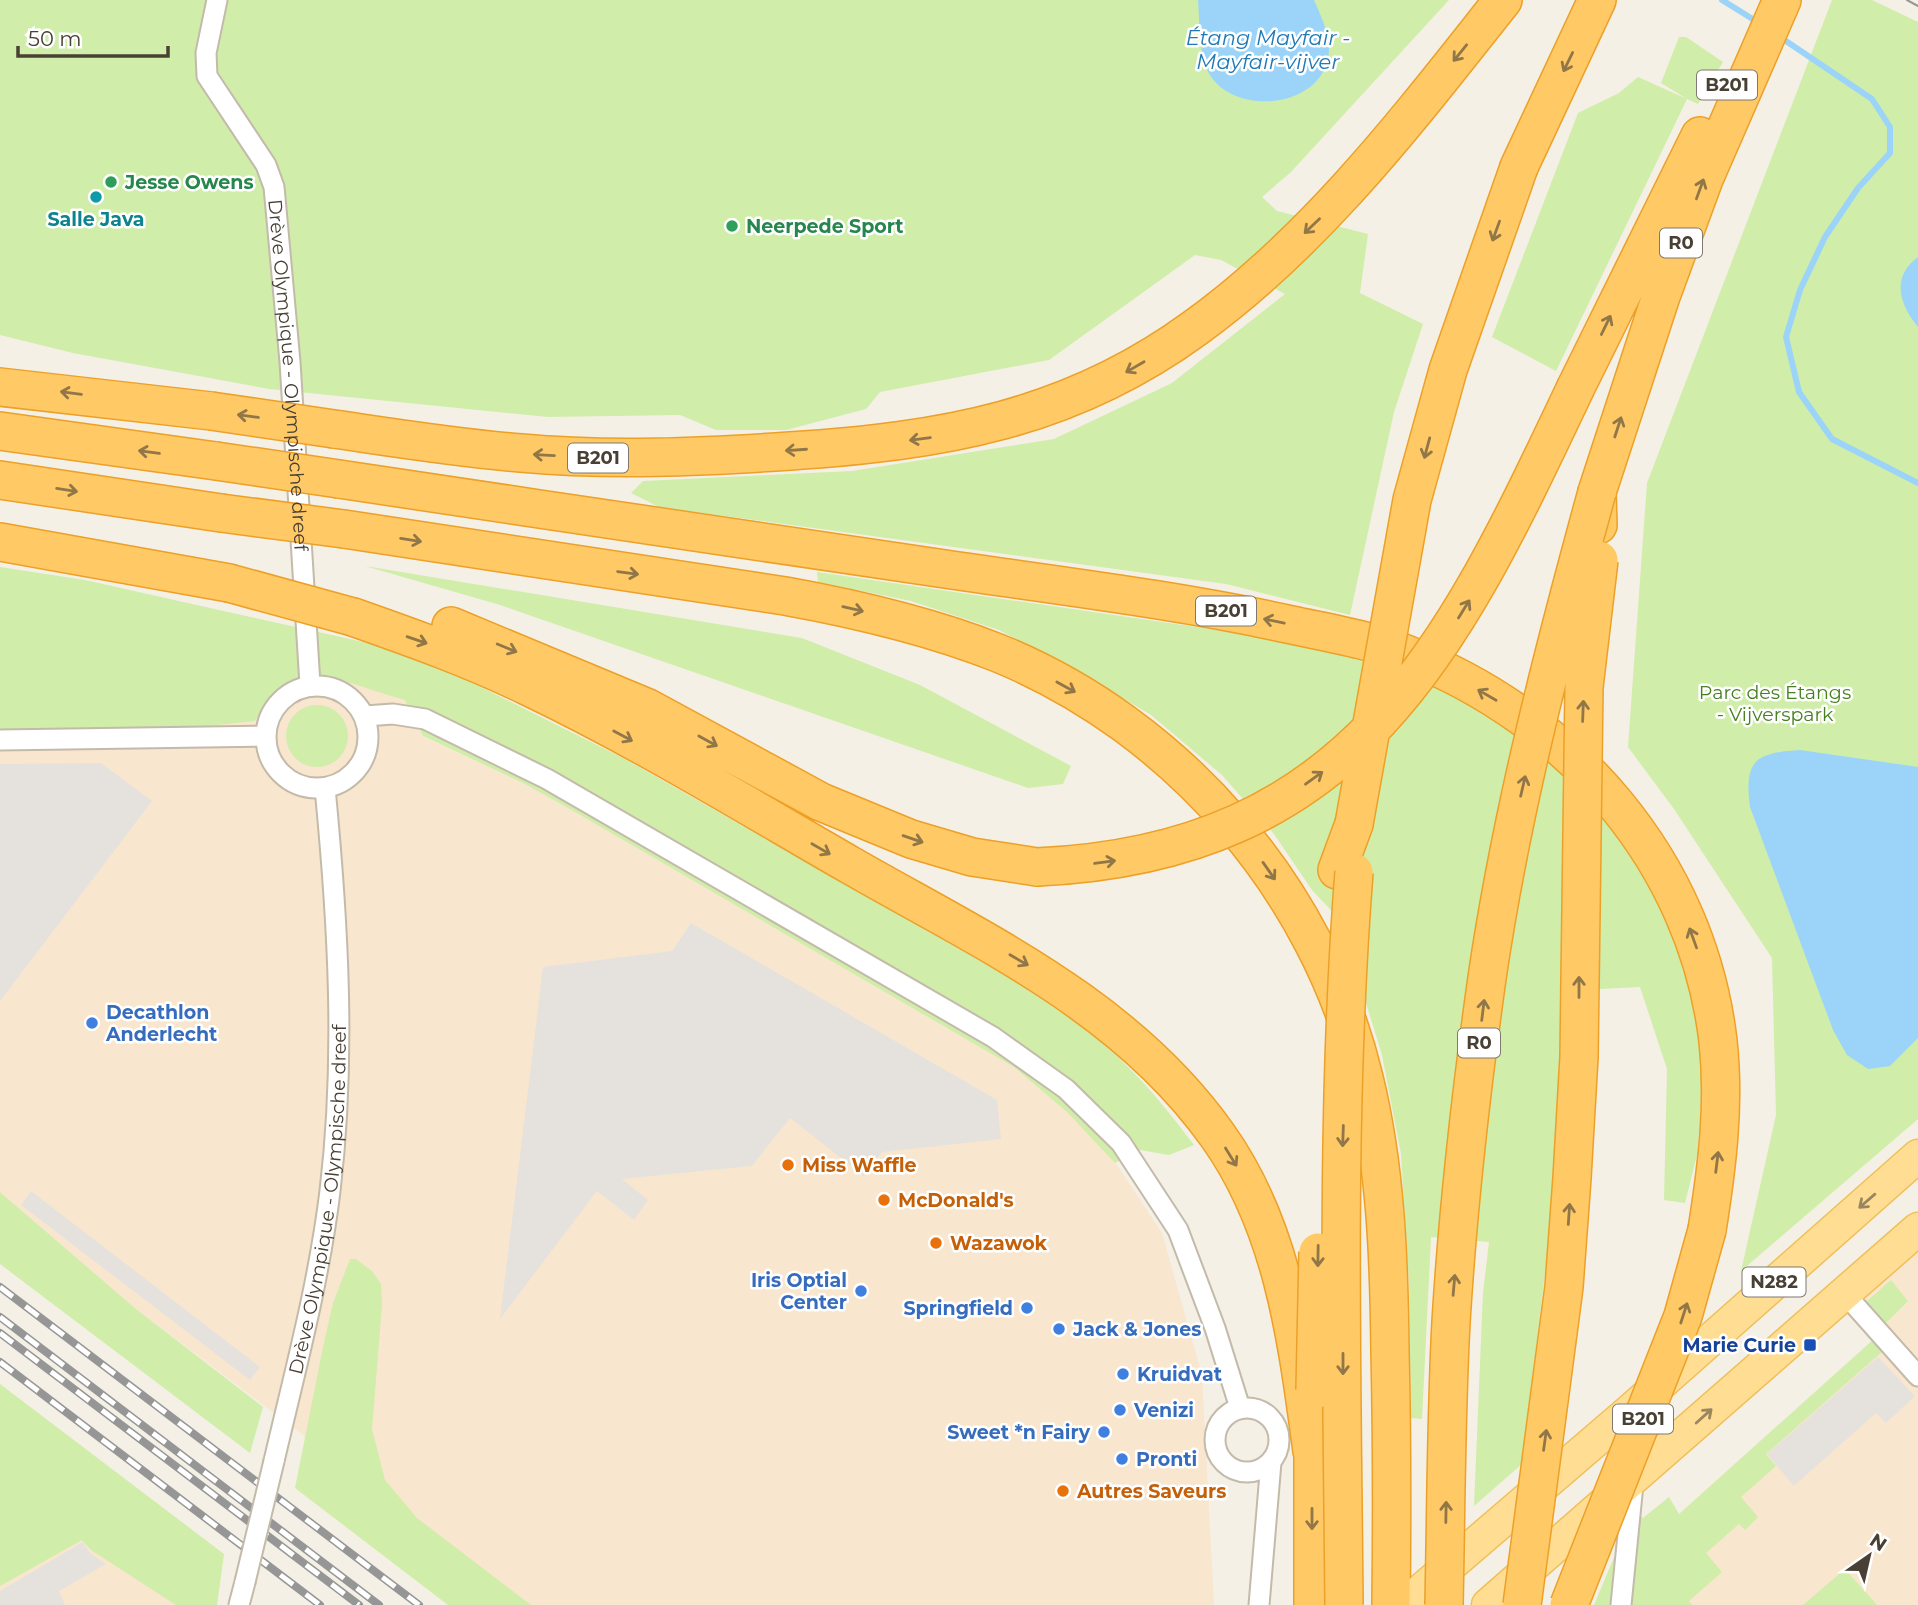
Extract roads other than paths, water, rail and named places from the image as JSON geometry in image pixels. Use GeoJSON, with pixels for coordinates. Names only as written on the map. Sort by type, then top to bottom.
{"type":"FeatureCollection","features":[{"type":"Feature","properties":{"kind":"highway","name":"B201"},"geometry":{"type":"LineString","coordinates":[[0,387],[211,411],[472,448],[598,457],[727,455],[864,446],[965,431],[1041,409],[1124,373],[1196,327],[1270,266],[1322,216],[1393,137],[1503,0]]}},
{"type":"Feature","properties":{"kind":"highway"},"geometry":{"type":"LineString","coordinates":[[1343,1605],[1342,1179],[1354,824],[1380,666],[1412,500],[1448,370],[1519,167],[1597,0]]}},
{"type":"Feature","properties":{"kind":"highway","name":"B201"},"geometry":{"type":"LineString","coordinates":[[0,522],[228,571],[352,604],[415,612],[597,684],[648,708],[821,803],[911,839],[972,857],[1037,867],[1105,862],[1174,848],[1241,821],[1283,799],[1333,764],[1394,706],[1416,680],[1468,603],[1506,533],[1682,169],[1773,0]]}},
{"type":"Feature","properties":{"kind":"highway","name":"R0"},"geometry":{"type":"LineString","coordinates":[[1444,1605],[1451,1323],[1464,1163],[1488,976],[1520,798],[1544,693],[1597,492],[1661,296],[1704,179],[1782,0]]}},
{"type":"Feature","properties":{"kind":"highway","name":"B201"},"geometry":{"type":"LineString","coordinates":[[0,431],[1235,612],[1404,653],[1459,679],[1512,709],[1566,748],[1639,833],[1669,885],[1692,933],[1709,989],[1718,1043],[1721,1101],[1718,1159],[1707,1230],[1684,1316],[1569,1605]]}},
{"type":"Feature","properties":{"kind":"highway"},"geometry":{"type":"LineString","coordinates":[[0,480],[344,529],[853,608],[998,653],[1064,685],[1120,719],[1174,763],[1217,804],[1287,897],[1311,938],[1338,1001],[1364,1076],[1377,1144],[1388,1236],[1391,1605]]}},
{"type":"Feature","properties":{"kind":"highway"},"geometry":{"type":"LineString","coordinates":[[1522,1605],[1564,1287],[1572,1178],[1579,1057],[1579,818],[1584,687],[1600,558],[1597,492]]}},
{"type":"Feature","properties":{"kind":"highway","name":"B201"},"geometry":{"type":"LineString","coordinates":[[0,542],[228,571]]}},
{"type":"Feature","properties":{"kind":"highway","name":"B201"},"geometry":{"type":"LineString","coordinates":[[352,604],[530,687],[632,740],[1000,949],[1090,1006],[1150,1057],[1191,1101],[1238,1168],[1273,1246],[1298,1343],[1312,1451]]}},
{"type":"Feature","properties":{"kind":"highway"},"geometry":{"type":"LineString","coordinates":[[1313,1605],[1312,1451],[1320,1129],[1337,870],[1354,824]]}},
{"type":"Feature","properties":{"kind":"main road","name":"N282"},"geometry":{"type":"LineString","coordinates":[[1404,1605],[1631,1410],[1918,1156]]}},
{"type":"Feature","properties":{"kind":"main road","name":"N282"},"geometry":{"type":"LineString","coordinates":[[1488,1605],[1918,1229]]}},
{"type":"Feature","properties":{"kind":"street","name":"Drève Olympique - Olympische dreef"},"geometry":{"type":"LineString","coordinates":[[217,0],[206,53],[207,76],[266,165],[274,187],[290,362],[310,685]]}},
{"type":"Feature","properties":{"kind":"street"},"geometry":{"type":"LineString","coordinates":[[310,685],[328,687],[345,694],[365,716],[369,739],[363,761],[347,779],[325,788],[307,788],[290,782],[277,770],[268,754],[265,736],[269,718],[279,703],[293,691],[310,685]]}},
{"type":"Feature","properties":{"kind":"street"},"geometry":{"type":"LineString","coordinates":[[365,716],[393,714],[425,719],[547,779],[993,1037],[1066,1089],[1121,1143],[1178,1230],[1215,1328],[1240,1408]]}},
{"type":"Feature","properties":{"kind":"street"},"geometry":{"type":"LineString","coordinates":[[0,740],[265,736]]}},
{"type":"Feature","properties":{"kind":"street","name":"Drève Olympique - Olympische dreef"},"geometry":{"type":"LineString","coordinates":[[239,1605],[316,1279],[330,1187],[340,1016],[334,881],[325,788]]}},
{"type":"Feature","properties":{"kind":"street"},"geometry":{"type":"LineString","coordinates":[[1845,1294],[1918,1376]]}},
{"type":"Feature","properties":{"kind":"street"},"geometry":{"type":"LineString","coordinates":[[1259,1605],[1271,1462],[1279,1448],[1278,1430],[1272,1418],[1257,1408],[1240,1408],[1229,1413],[1217,1427],[1215,1443],[1220,1457],[1232,1468],[1245,1472],[1259,1470],[1271,1462]]}},
{"type":"Feature","properties":{"kind":"street"},"geometry":{"type":"LineString","coordinates":[[1621,1605],[1634,1478],[1631,1410]]}},
{"type":"Feature","properties":{"kind":"water","name":"Étang Mayfair - Mayfair-vijver"},"geometry":{"type":"Polygon","coordinates":[[[1198,0],[1314,0],[1328,40],[1326,66],[1316,82],[1301,93],[1282,100],[1243,98],[1225,91],[1212,78],[1204,61],[1198,0]]]}},
{"type":"Feature","properties":{"kind":"water"},"geometry":{"type":"Polygon","coordinates":[[[1918,257],[1918,327],[1906,309],[1901,282],[1909,265],[1918,257]]]}},
{"type":"Feature","properties":{"kind":"water"},"geometry":{"type":"Polygon","coordinates":[[[1800,750],[1918,767],[1918,1038],[1890,1066],[1868,1069],[1847,1055],[1833,1030],[1750,807],[1749,779],[1756,762],[1772,754],[1800,750]]]}},
{"type":"Feature","properties":{"kind":"waterway"},"geometry":{"type":"LineString","coordinates":[[1722,0],[1759,23]]}},
{"type":"Feature","properties":{"kind":"waterway"},"geometry":{"type":"LineString","coordinates":[[1780,37],[1872,99],[1890,127],[1890,153],[1858,188],[1825,237],[1800,290],[1786,337],[1799,392],[1832,439],[1918,483]]}},
{"type":"Feature","properties":{"kind":"tram line"},"geometry":{"type":"LineString","coordinates":[[1907,0],[1918,6]]}},
{"type":"Feature","properties":{"kind":"railway"},"geometry":{"type":"LineString","coordinates":[[0,1287],[419,1605]]}},
{"type":"Feature","properties":{"kind":"railway"},"geometry":{"type":"LineString","coordinates":[[0,1317],[379,1605]]}},
{"type":"Feature","properties":{"kind":"railway"},"geometry":{"type":"LineString","coordinates":[[0,1333],[359,1605]]}},
{"type":"Feature","properties":{"kind":"railway"},"geometry":{"type":"LineString","coordinates":[[0,1362],[320,1605]]}},
{"type":"Feature","properties":{"kind":"place","name":"Jesse Owens"},"geometry":{"type":"Point","coordinates":[111,182]}},
{"type":"Feature","properties":{"kind":"place","name":"Salle Java"},"geometry":{"type":"Point","coordinates":[96,197]}},
{"type":"Feature","properties":{"kind":"place","name":"Neerpede Sport"},"geometry":{"type":"Point","coordinates":[732,226]}},
{"type":"Feature","properties":{"kind":"place","name":"Decathlon Anderlecht"},"geometry":{"type":"Point","coordinates":[92,1023]}},
{"type":"Feature","properties":{"kind":"place","name":"Miss Waffle"},"geometry":{"type":"Point","coordinates":[788,1165]}},
{"type":"Feature","properties":{"kind":"place","name":"McDonald's"},"geometry":{"type":"Point","coordinates":[884,1200]}},
{"type":"Feature","properties":{"kind":"place","name":"Wazawok"},"geometry":{"type":"Point","coordinates":[936,1243]}},
{"type":"Feature","properties":{"kind":"place","name":"Iris Optial Center"},"geometry":{"type":"Point","coordinates":[861,1291]}},
{"type":"Feature","properties":{"kind":"place","name":"Springfield"},"geometry":{"type":"Point","coordinates":[1027,1308]}},
{"type":"Feature","properties":{"kind":"place","name":"Jack & Jones"},"geometry":{"type":"Point","coordinates":[1059,1329]}},
{"type":"Feature","properties":{"kind":"place","name":"Marie Curie"},"geometry":{"type":"Point","coordinates":[1810,1345]}},
{"type":"Feature","properties":{"kind":"place","name":"Kruidvat"},"geometry":{"type":"Point","coordinates":[1123,1374]}},
{"type":"Feature","properties":{"kind":"place","name":"Venizi"},"geometry":{"type":"Point","coordinates":[1120,1410]}},
{"type":"Feature","properties":{"kind":"place","name":"Sweet *n Fairy"},"geometry":{"type":"Point","coordinates":[1104,1432]}},
{"type":"Feature","properties":{"kind":"place","name":"Pronti"},"geometry":{"type":"Point","coordinates":[1122,1459]}},
{"type":"Feature","properties":{"kind":"place","name":"Autres Saveurs"},"geometry":{"type":"Point","coordinates":[1063,1491]}},
{"type":"Feature","properties":{"kind":"park label","name":"Parc des Étangs - Vijverspark"},"geometry":{"type":"Point","coordinates":[1775,703]}}]}
